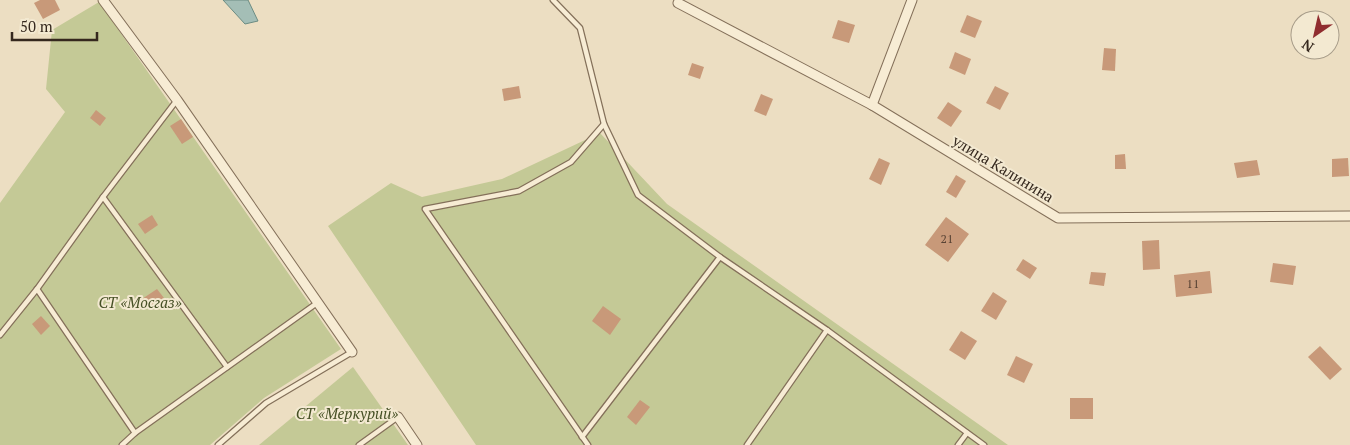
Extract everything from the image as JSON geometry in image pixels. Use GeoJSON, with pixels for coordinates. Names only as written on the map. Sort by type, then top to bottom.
{"type":"FeatureCollection","features":[{"type":"Feature","properties":{"kind":"street"},"geometry":{"type":"LineString","coordinates":[[103,0],[177,100],[352,352]]}},
{"type":"Feature","properties":{"kind":"street"},"geometry":{"type":"LineString","coordinates":[[872,105],[912,0]]}},
{"type":"Feature","properties":{"kind":"street","name":"улица Калинина"},"geometry":{"type":"LineString","coordinates":[[678,3],[872,105],[1058,218],[1350,216]]}},
{"type":"Feature","properties":{"kind":"street"},"geometry":{"type":"LineString","coordinates":[[398,417],[417,445]]}},
{"type":"Feature","properties":{"kind":"lane"},"geometry":{"type":"LineString","coordinates":[[553,0],[580,28],[604,124],[638,195],[720,257],[827,330],[984,445]]}},
{"type":"Feature","properties":{"kind":"lane"},"geometry":{"type":"LineString","coordinates":[[0,335],[37,289],[103,197],[177,100]]}},
{"type":"Feature","properties":{"kind":"lane"},"geometry":{"type":"LineString","coordinates":[[588,445],[424,209],[520,191],[570,162],[604,124]]}},
{"type":"Feature","properties":{"kind":"lane"},"geometry":{"type":"LineString","coordinates":[[103,197],[227,367]]}},
{"type":"Feature","properties":{"kind":"lane"},"geometry":{"type":"LineString","coordinates":[[582,437],[720,257]]}},
{"type":"Feature","properties":{"kind":"lane"},"geometry":{"type":"LineString","coordinates":[[37,289],[135,433]]}},
{"type":"Feature","properties":{"kind":"lane"},"geometry":{"type":"LineString","coordinates":[[122,445],[135,433],[317,303]]}},
{"type":"Feature","properties":{"kind":"lane"},"geometry":{"type":"LineString","coordinates":[[747,445],[827,330]]}},
{"type":"Feature","properties":{"kind":"lane"},"geometry":{"type":"LineString","coordinates":[[218,445],[266,404],[352,352]]}},
{"type":"Feature","properties":{"kind":"lane"},"geometry":{"type":"LineString","coordinates":[[359,445],[398,417]]}},
{"type":"Feature","properties":{"kind":"lane"},"geometry":{"type":"LineString","coordinates":[[958,445],[967,433]]}},
{"type":"Feature","properties":{"kind":"green space","name":"СТ «Мосгаз»"},"geometry":{"type":"Polygon","coordinates":[[[99,2],[341,349],[264,398],[210,445],[0,445],[0,203],[65,112],[46,89],[52,30],[99,2]]]}},
{"type":"Feature","properties":{"kind":"green space"},"geometry":{"type":"Polygon","coordinates":[[[600,133],[667,204],[1008,445],[476,445],[328,226],[391,183],[422,197],[502,179],[600,133]]]}},
{"type":"Feature","properties":{"kind":"green space","name":"СТ «Меркурий»"},"geometry":{"type":"Polygon","coordinates":[[[353,367],[408,445],[259,445],[353,367]]]}},
{"type":"Feature","properties":{"kind":"water"},"geometry":{"type":"Polygon","coordinates":[[[223,0],[248,0],[258,21],[245,24],[223,0]]]}},
{"type":"Feature","properties":{"kind":"building"},"geometry":{"type":"Polygon","coordinates":[[[40,0],[55,0],[60,10],[43,19],[34,3],[40,0]]]}},
{"type":"Feature","properties":{"kind":"building"},"geometry":{"type":"Polygon","coordinates":[[[967,15],[982,21],[975,38],[960,32],[967,15]]]}},
{"type":"Feature","properties":{"kind":"building"},"geometry":{"type":"Polygon","coordinates":[[[838,20],[855,25],[849,43],[832,38],[838,20]]]}},
{"type":"Feature","properties":{"kind":"building"},"geometry":{"type":"Polygon","coordinates":[[[1104,48],[1116,49],[1115,71],[1102,70],[1104,48]]]}},
{"type":"Feature","properties":{"kind":"building"},"geometry":{"type":"Polygon","coordinates":[[[955,52],[971,59],[965,75],[949,68],[955,52]]]}},
{"type":"Feature","properties":{"kind":"building"},"geometry":{"type":"Polygon","coordinates":[[[692,63],[704,67],[700,79],[688,75],[692,63]]]}},
{"type":"Feature","properties":{"kind":"building"},"geometry":{"type":"Polygon","coordinates":[[[519,86],[521,98],[504,101],[502,89],[519,86]]]}},
{"type":"Feature","properties":{"kind":"building"},"geometry":{"type":"Polygon","coordinates":[[[995,86],[1009,93],[1000,110],[986,103],[995,86]]]}},
{"type":"Feature","properties":{"kind":"building"},"geometry":{"type":"Polygon","coordinates":[[[761,94],[773,99],[766,116],[754,111],[761,94]]]}},
{"type":"Feature","properties":{"kind":"building"},"geometry":{"type":"Polygon","coordinates":[[[948,102],[962,111],[951,127],[937,118],[948,102]]]}},
{"type":"Feature","properties":{"kind":"building"},"geometry":{"type":"Polygon","coordinates":[[[96,110],[106,118],[100,126],[90,118],[96,110]]]}},
{"type":"Feature","properties":{"kind":"building"},"geometry":{"type":"Polygon","coordinates":[[[181,119],[193,137],[182,144],[170,126],[181,119]]]}},
{"type":"Feature","properties":{"kind":"building"},"geometry":{"type":"Polygon","coordinates":[[[1125,154],[1126,169],[1115,169],[1115,155],[1125,154]]]}},
{"type":"Feature","properties":{"kind":"building"},"geometry":{"type":"Polygon","coordinates":[[[879,158],[890,163],[881,185],[869,179],[879,158]]]}},
{"type":"Feature","properties":{"kind":"building"},"geometry":{"type":"Polygon","coordinates":[[[1348,158],[1349,176],[1332,177],[1332,159],[1348,158]]]}},
{"type":"Feature","properties":{"kind":"building"},"geometry":{"type":"Polygon","coordinates":[[[1257,160],[1260,175],[1237,178],[1234,163],[1257,160]]]}},
{"type":"Feature","properties":{"kind":"building"},"geometry":{"type":"Polygon","coordinates":[[[956,175],[966,181],[956,198],[946,192],[956,175]]]}},
{"type":"Feature","properties":{"kind":"building"},"geometry":{"type":"Polygon","coordinates":[[[152,215],[158,225],[145,234],[138,224],[152,215]]]}},
{"type":"Feature","properties":{"kind":"building"},"geometry":{"type":"Polygon","coordinates":[[[946,217],[969,234],[948,262],[925,245],[946,217]]]}},
{"type":"Feature","properties":{"kind":"building"},"geometry":{"type":"Polygon","coordinates":[[[1159,240],[1160,269],[1143,270],[1142,241],[1159,240]]]}},
{"type":"Feature","properties":{"kind":"building"},"geometry":{"type":"Polygon","coordinates":[[[1023,259],[1037,268],[1030,279],[1016,270],[1023,259]]]}},
{"type":"Feature","properties":{"kind":"building"},"geometry":{"type":"Polygon","coordinates":[[[1273,263],[1296,266],[1293,285],[1270,282],[1273,263]]]}},
{"type":"Feature","properties":{"kind":"building"},"geometry":{"type":"Polygon","coordinates":[[[1210,271],[1212,293],[1176,297],[1174,275],[1210,271]]]}},
{"type":"Feature","properties":{"kind":"building"},"geometry":{"type":"Polygon","coordinates":[[[1091,272],[1106,273],[1104,286],[1089,284],[1091,272]]]}},
{"type":"Feature","properties":{"kind":"building"},"geometry":{"type":"Polygon","coordinates":[[[157,289],[164,298],[148,308],[142,299],[157,289]]]}},
{"type":"Feature","properties":{"kind":"building"},"geometry":{"type":"Polygon","coordinates":[[[993,292],[1007,301],[996,320],[981,311],[993,292]]]}},
{"type":"Feature","properties":{"kind":"building"},"geometry":{"type":"Polygon","coordinates":[[[603,306],[621,319],[610,335],[592,321],[603,306]]]}},
{"type":"Feature","properties":{"kind":"building"},"geometry":{"type":"Polygon","coordinates":[[[41,316],[50,326],[41,335],[32,324],[41,316]]]}},
{"type":"Feature","properties":{"kind":"building"},"geometry":{"type":"Polygon","coordinates":[[[961,331],[977,341],[965,360],[949,350],[961,331]]]}},
{"type":"Feature","properties":{"kind":"building"},"geometry":{"type":"Polygon","coordinates":[[[1320,346],[1342,369],[1330,380],[1308,357],[1320,346]]]}},
{"type":"Feature","properties":{"kind":"building"},"geometry":{"type":"Polygon","coordinates":[[[1016,356],[1033,364],[1024,383],[1007,375],[1016,356]]]}},
{"type":"Feature","properties":{"kind":"building"},"geometry":{"type":"Polygon","coordinates":[[[1070,398],[1093,398],[1093,419],[1070,419],[1070,398]]]}},
{"type":"Feature","properties":{"kind":"building"},"geometry":{"type":"Polygon","coordinates":[[[640,400],[650,407],[636,425],[627,417],[640,400]]]}}]}
